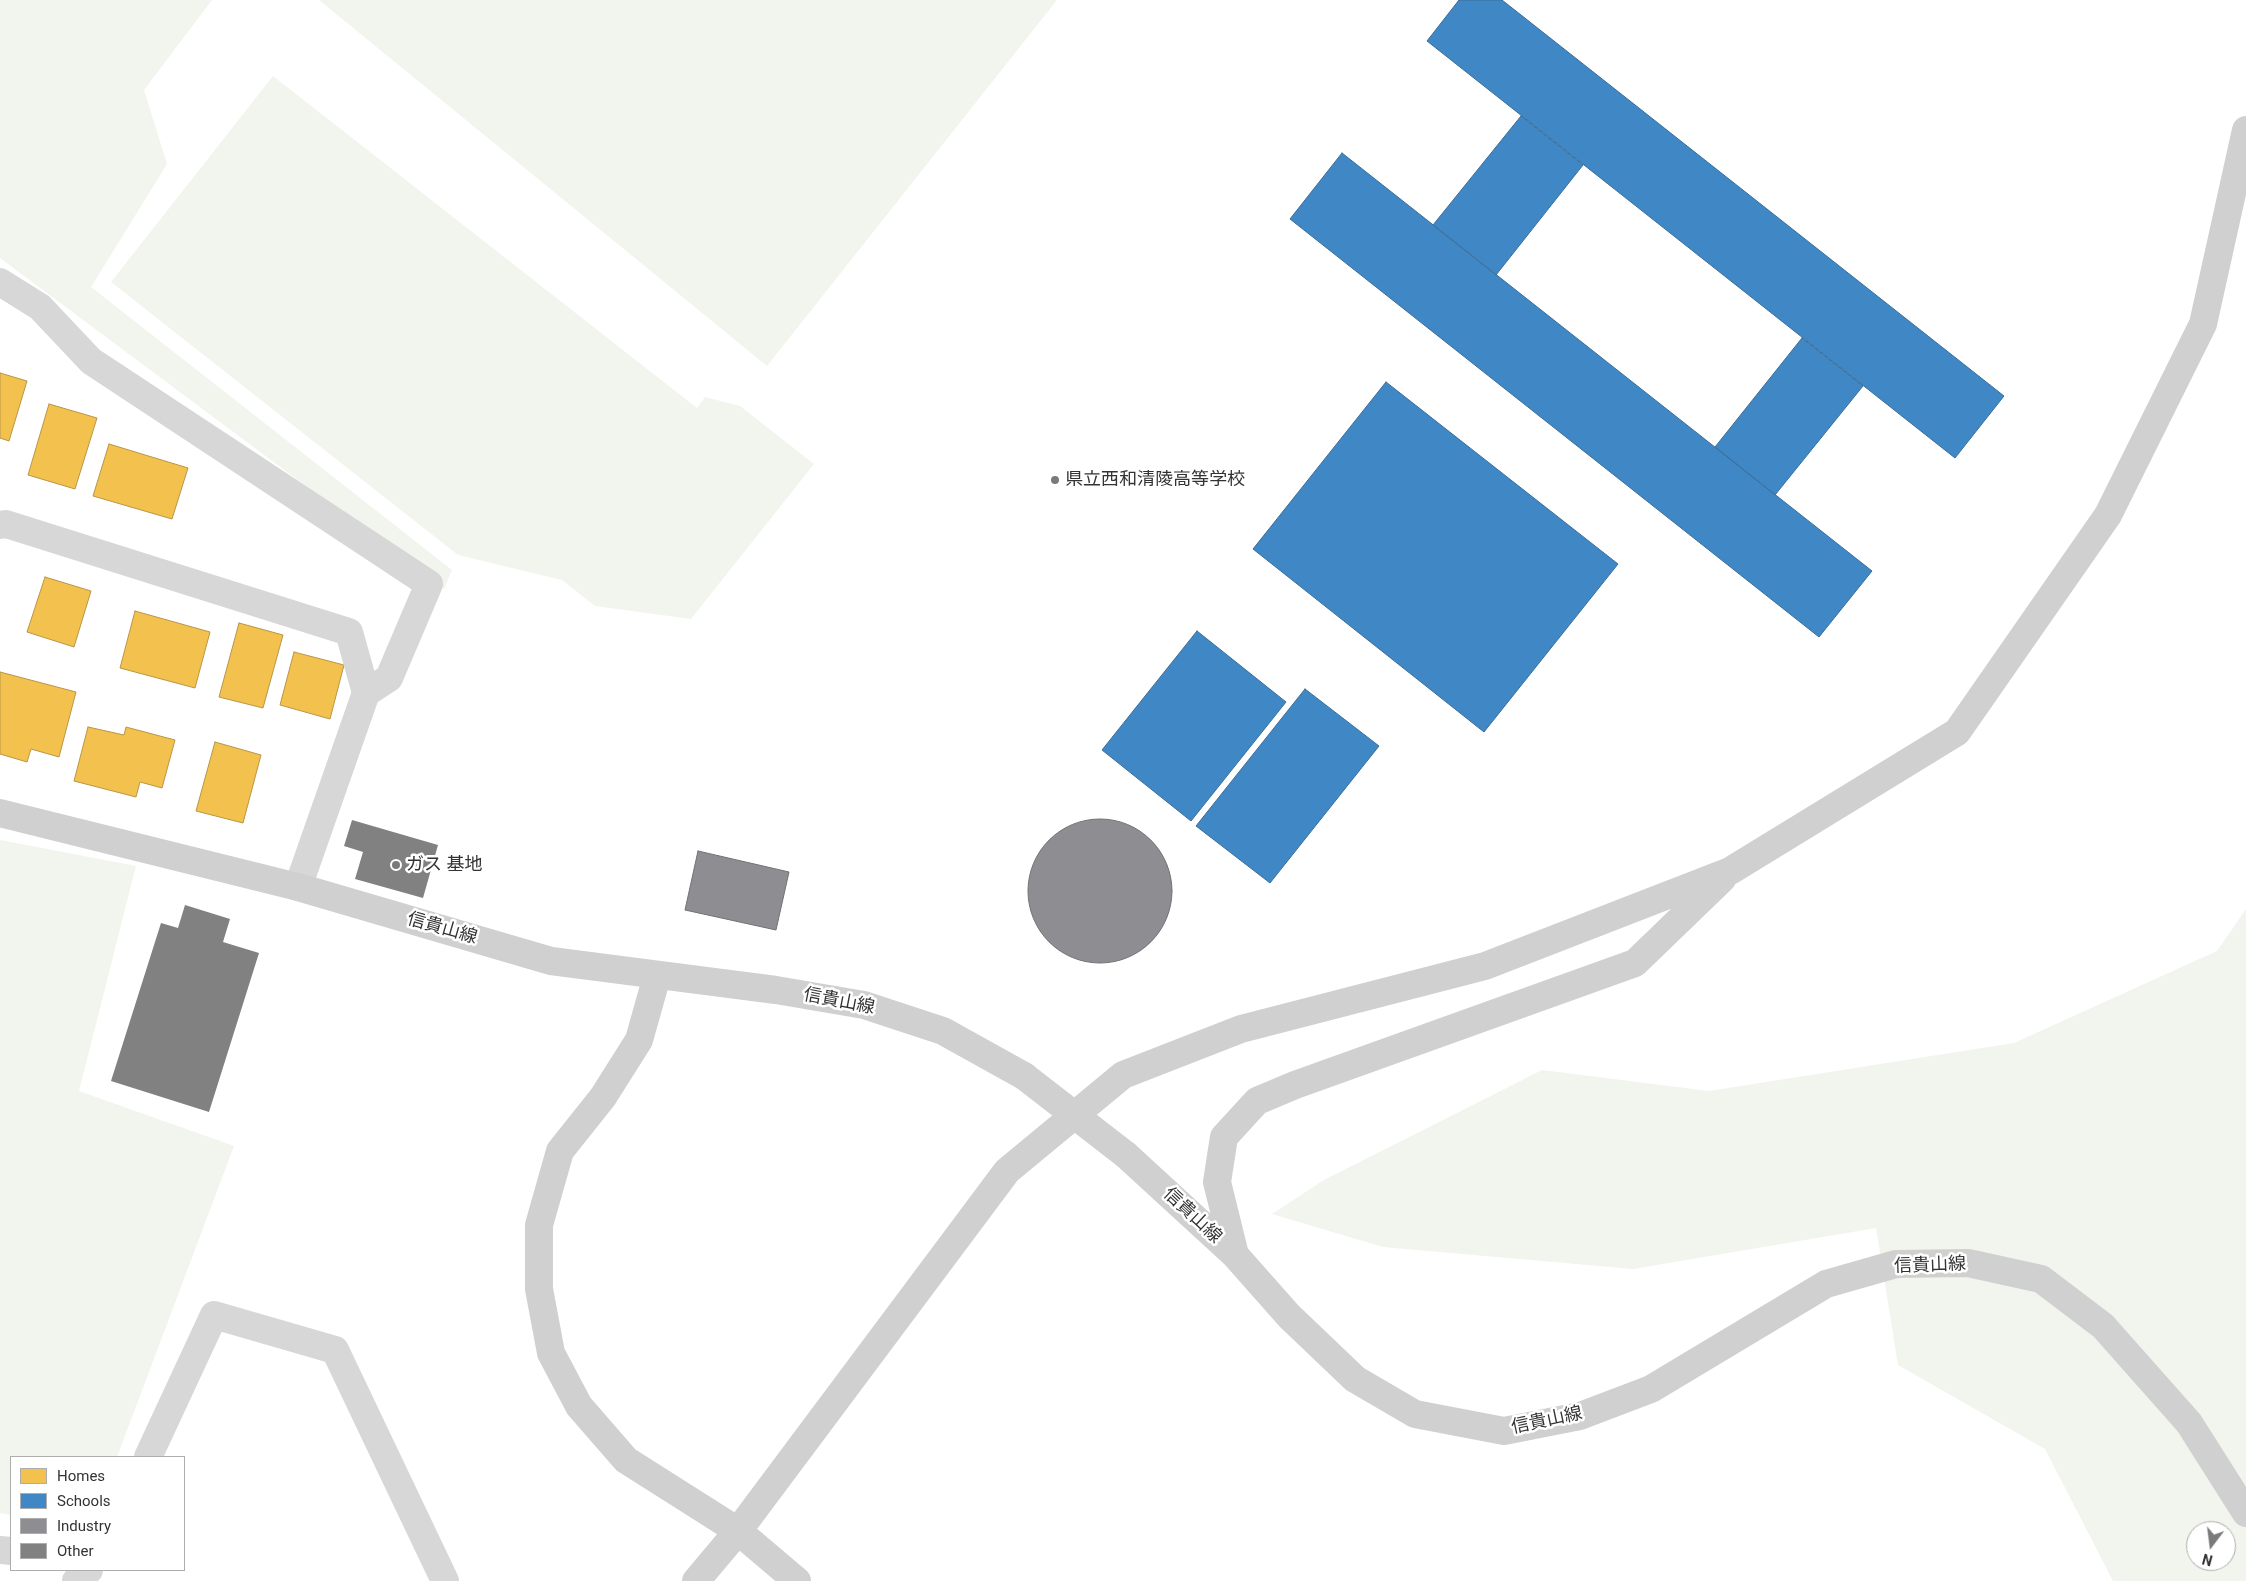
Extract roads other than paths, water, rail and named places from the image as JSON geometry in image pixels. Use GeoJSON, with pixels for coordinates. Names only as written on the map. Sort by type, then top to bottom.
{"type":"FeatureCollection","features":[{"type":"Feature","properties":{"kind":"street"},"geometry":{"type":"LineString","coordinates":[[696,1581],[738,1531],[1007,1170],[1123,1076],[1241,1029],[1485,966],[1730,871],[1957,732],[2108,516],[2203,324],[2246,130]]}},
{"type":"Feature","properties":{"kind":"street"},"geometry":{"type":"LineString","coordinates":[[0,282],[40,307],[91,361],[429,584],[389,678],[366,693]]}},
{"type":"Feature","properties":{"kind":"street"},"geometry":{"type":"LineString","coordinates":[[0,525],[6,524],[348,632],[366,693],[298,887]]}},
{"type":"Feature","properties":{"kind":"street","name":"信貴山線"},"geometry":{"type":"LineString","coordinates":[[0,813],[298,887],[551,961],[776,990],[864,1005],[943,1031],[1024,1076],[1126,1155],[1235,1255],[1289,1316],[1355,1379],[1415,1414],[1504,1431],[1580,1416],[1651,1389],[1826,1284],[1896,1264],[1968,1263],[2042,1279],[2103,1326],[2189,1423],[2246,1513]]}},
{"type":"Feature","properties":{"kind":"street"},"geometry":{"type":"LineString","coordinates":[[1235,1255],[1217,1182],[1224,1136],[1257,1101],[1295,1085],[1636,963],[1730,871]]}},
{"type":"Feature","properties":{"kind":"street"},"geometry":{"type":"LineString","coordinates":[[657,976],[639,1040],[603,1097],[560,1151],[539,1225],[539,1289],[551,1353],[579,1406],[626,1460],[738,1531],[797,1581]]}},
{"type":"Feature","properties":{"kind":"street"},"geometry":{"type":"LineString","coordinates":[[148,1456],[214,1315],[335,1350],[445,1581]]}},
{"type":"Feature","properties":{"kind":"street"},"geometry":{"type":"LineString","coordinates":[[76,1581],[88,1571]]}},
{"type":"Feature","properties":{"kind":"place","name":"県立西和清陵高等学校"},"geometry":{"type":"Point","coordinates":[1055,480]}},
{"type":"Feature","properties":{"kind":"place","name":"ガス 基地"},"geometry":{"type":"Point","coordinates":[396,865]}}]}
